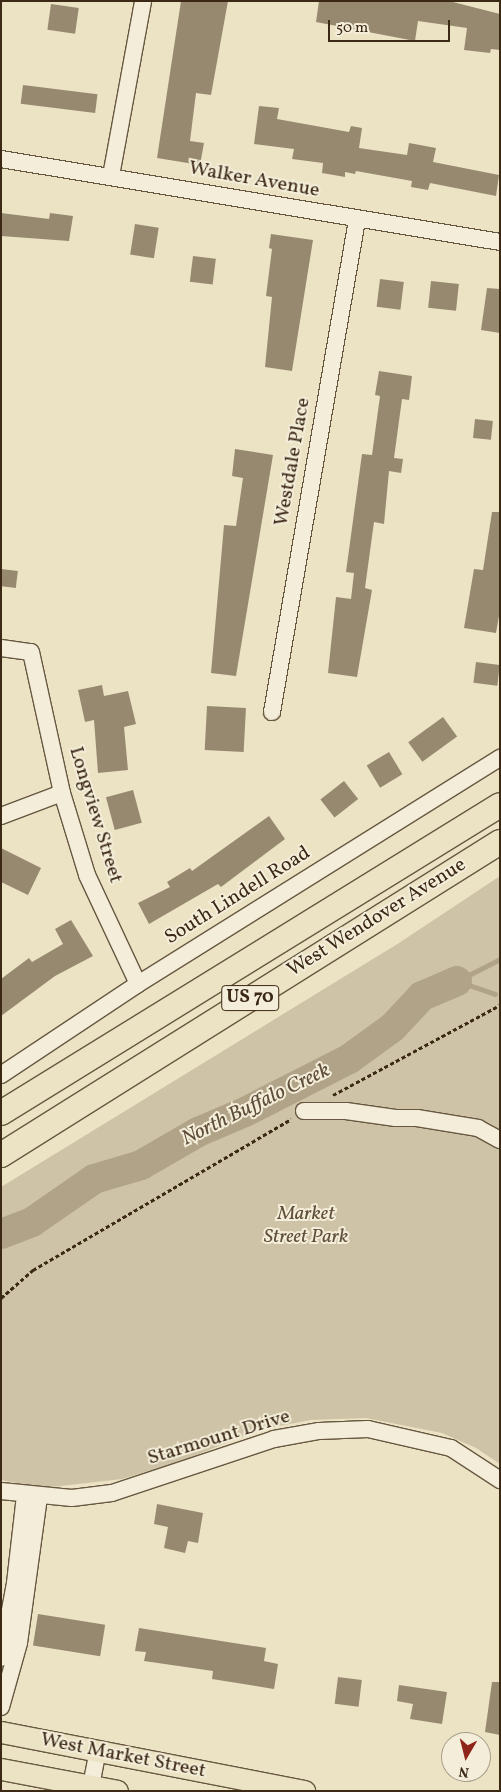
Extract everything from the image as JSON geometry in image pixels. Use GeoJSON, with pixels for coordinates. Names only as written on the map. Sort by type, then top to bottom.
{"type":"FeatureCollection","features":[{"type":"Feature","properties":{"kind":"highway","name":"West Wendover Avenue"},"geometry":{"type":"LineString","coordinates":[[1,1114],[500,805]]}},
{"type":"Feature","properties":{"kind":"highway","name":"West Wendover Avenue"},"geometry":{"type":"LineString","coordinates":[[1,1154],[500,842]]}},
{"type":"Feature","properties":{"kind":"main road","name":"West Market Street"},"geometry":{"type":"LineString","coordinates":[[1,1732],[304,1791]]}},
{"type":"Feature","properties":{"kind":"main road","name":"West Market Street"},"geometry":{"type":"LineString","coordinates":[[1,1769],[91,1788],[117,1791]]}},
{"type":"Feature","properties":{"kind":"street"},"geometry":{"type":"LineString","coordinates":[[111,176],[143,1]]}},
{"type":"Feature","properties":{"kind":"street","name":"Walker Avenue"},"geometry":{"type":"LineString","coordinates":[[1,159],[111,176],[357,220],[500,242]]}},
{"type":"Feature","properties":{"kind":"street","name":"Westdale Place"},"geometry":{"type":"LineString","coordinates":[[272,712],[357,220]]}},
{"type":"Feature","properties":{"kind":"street","name":"Longview Street"},"geometry":{"type":"LineString","coordinates":[[1,648],[31,652],[62,793],[87,875],[138,984]]}},
{"type":"Feature","properties":{"kind":"street","name":"South Lindell Road"},"geometry":{"type":"LineString","coordinates":[[1,1075],[138,984],[500,758]]}},
{"type":"Feature","properties":{"kind":"street"},"geometry":{"type":"LineString","coordinates":[[1,816],[62,793]]}},
{"type":"Feature","properties":{"kind":"street"},"geometry":{"type":"LineString","coordinates":[[304,1111],[346,1111],[396,1118],[417,1118],[478,1128],[500,1140]]}},
{"type":"Feature","properties":{"kind":"street","name":"Starmount Drive"},"geometry":{"type":"LineString","coordinates":[[1,1491],[32,1496],[72,1498],[112,1493],[274,1439],[319,1431],[368,1429],[451,1448],[500,1480]]}},
{"type":"Feature","properties":{"kind":"street"},"geometry":{"type":"LineString","coordinates":[[1,1658],[32,1496]]}},
{"type":"Feature","properties":{"kind":"street"},"geometry":{"type":"LineString","coordinates":[[1,1707],[19,1642],[32,1496]]}},
{"type":"Feature","properties":{"kind":"street"},"geometry":{"type":"LineString","coordinates":[[91,1788],[98,1750]]}},
{"type":"Feature","properties":{"kind":"path"},"geometry":{"type":"LineString","coordinates":[[332,1096],[500,1004]]}},
{"type":"Feature","properties":{"kind":"path"},"geometry":{"type":"LineString","coordinates":[[1,1298],[33,1270],[304,1111]]}},
{"type":"Feature","properties":{"kind":"green space","name":"Market Street Park"},"geometry":{"type":"Polygon","coordinates":[[[500,876],[500,1464],[476,1448],[442,1433],[366,1418],[311,1420],[258,1430],[182,1461],[122,1479],[43,1488],[1,1480],[1,1187],[399,943],[500,876]]]}},
{"type":"Feature","properties":{"kind":"building"},"geometry":{"type":"Polygon","coordinates":[[[181,1],[228,1],[211,95],[196,93],[190,141],[204,143],[200,165],[157,158],[181,1]]]}},
{"type":"Feature","properties":{"kind":"building"},"geometry":{"type":"Polygon","coordinates":[[[319,1],[449,1],[500,14],[500,50],[491,49],[490,53],[464,50],[467,28],[418,21],[415,41],[316,22],[319,1]]]}},
{"type":"Feature","properties":{"kind":"building"},"geometry":{"type":"Polygon","coordinates":[[[51,4],[79,8],[75,34],[47,30],[51,4]]]}},
{"type":"Feature","properties":{"kind":"building"},"geometry":{"type":"Polygon","coordinates":[[[23,85],[97,94],[95,113],[21,104],[23,85]]]}},
{"type":"Feature","properties":{"kind":"building"},"geometry":{"type":"Polygon","coordinates":[[[259,106],[279,108],[277,119],[349,132],[351,126],[362,128],[359,148],[407,155],[409,143],[436,148],[433,162],[499,175],[496,196],[430,183],[428,190],[411,187],[412,181],[356,171],[355,174],[345,172],[345,177],[322,173],[323,163],[292,159],[294,149],[254,144],[259,106]]]}},
{"type":"Feature","properties":{"kind":"building"},"geometry":{"type":"Polygon","coordinates":[[[1,213],[49,219],[50,213],[73,216],[69,241],[1,236],[1,213]]]}},
{"type":"Feature","properties":{"kind":"building"},"geometry":{"type":"Polygon","coordinates":[[[135,224],[159,228],[154,258],[130,255],[135,224]]]}},
{"type":"Feature","properties":{"kind":"building"},"geometry":{"type":"Polygon","coordinates":[[[271,234],[313,240],[292,371],[265,367],[272,297],[266,296],[272,249],[269,248],[271,234]]]}},
{"type":"Feature","properties":{"kind":"building"},"geometry":{"type":"Polygon","coordinates":[[[193,256],[216,259],[213,285],[190,282],[193,256]]]}},
{"type":"Feature","properties":{"kind":"building"},"geometry":{"type":"Polygon","coordinates":[[[380,279],[404,282],[400,310],[377,307],[380,279]]]}},
{"type":"Feature","properties":{"kind":"building"},"geometry":{"type":"Polygon","coordinates":[[[431,281],[459,284],[456,311],[428,308],[431,281]]]}},
{"type":"Feature","properties":{"kind":"building"},"geometry":{"type":"Polygon","coordinates":[[[487,288],[500,289],[500,333],[481,330],[487,288]]]}},
{"type":"Feature","properties":{"kind":"building"},"geometry":{"type":"Polygon","coordinates":[[[379,371],[412,376],[409,400],[402,399],[394,458],[403,459],[401,473],[389,471],[384,524],[374,522],[365,588],[372,590],[357,677],[328,673],[336,597],[351,599],[354,573],[346,572],[362,454],[372,455],[380,396],[375,395],[379,371]]]}},
{"type":"Feature","properties":{"kind":"building"},"geometry":{"type":"Polygon","coordinates":[[[475,419],[493,421],[491,440],[473,438],[475,419]]]}},
{"type":"Feature","properties":{"kind":"building"},"geometry":{"type":"Polygon","coordinates":[[[235,449],[273,455],[236,676],[211,673],[224,525],[236,526],[243,478],[232,476],[235,449]]]}},
{"type":"Feature","properties":{"kind":"building"},"geometry":{"type":"Polygon","coordinates":[[[492,512],[500,512],[500,610],[496,633],[464,628],[474,569],[483,570],[492,512]]]}},
{"type":"Feature","properties":{"kind":"building"},"geometry":{"type":"Polygon","coordinates":[[[1,569],[18,571],[16,588],[1,586],[1,569]]]}},
{"type":"Feature","properties":{"kind":"building"},"geometry":{"type":"Polygon","coordinates":[[[476,662],[500,665],[497,686],[473,683],[476,662]]]}},
{"type":"Feature","properties":{"kind":"building"},"geometry":{"type":"Polygon","coordinates":[[[102,685],[104,696],[128,691],[136,724],[124,727],[128,770],[98,773],[94,720],[85,722],[78,690],[102,685]]]}},
{"type":"Feature","properties":{"kind":"building"},"geometry":{"type":"Polygon","coordinates":[[[207,706],[246,708],[244,752],[205,750],[207,706]]]}},
{"type":"Feature","properties":{"kind":"building"},"geometry":{"type":"Polygon","coordinates":[[[443,717],[457,736],[422,762],[408,742],[443,717]]]}},
{"type":"Feature","properties":{"kind":"building"},"geometry":{"type":"Polygon","coordinates":[[[389,752],[402,774],[380,788],[367,765],[389,752]]]}},
{"type":"Feature","properties":{"kind":"building"},"geometry":{"type":"Polygon","coordinates":[[[344,781],[358,799],[335,818],[320,799],[344,781]]]}},
{"type":"Feature","properties":{"kind":"building"},"geometry":{"type":"Polygon","coordinates":[[[133,790],[142,823],[115,830],[106,797],[133,790]]]}},
{"type":"Feature","properties":{"kind":"building"},"geometry":{"type":"Polygon","coordinates":[[[269,816],[285,839],[221,887],[218,884],[149,924],[138,903],[170,887],[167,882],[190,868],[192,871],[269,816]]]}},
{"type":"Feature","properties":{"kind":"building"},"geometry":{"type":"Polygon","coordinates":[[[1,848],[41,868],[28,895],[1,882],[1,848]]]}},
{"type":"Feature","properties":{"kind":"building"},"geometry":{"type":"Polygon","coordinates":[[[71,920],[93,956],[55,976],[1,1016],[1,979],[29,958],[32,962],[63,944],[55,929],[71,920]]]}},
{"type":"Feature","properties":{"kind":"building"},"geometry":{"type":"Polygon","coordinates":[[[157,1504],[203,1513],[198,1543],[188,1541],[185,1553],[164,1548],[168,1527],[154,1524],[157,1504]]]}},
{"type":"Feature","properties":{"kind":"building"},"geometry":{"type":"Polygon","coordinates":[[[38,1614],[105,1625],[100,1656],[33,1646],[38,1614]]]}},
{"type":"Feature","properties":{"kind":"building"},"geometry":{"type":"Polygon","coordinates":[[[139,1628],[266,1648],[264,1661],[278,1664],[274,1689],[212,1679],[213,1671],[144,1661],[146,1652],[135,1651],[139,1628]]]}},
{"type":"Feature","properties":{"kind":"building"},"geometry":{"type":"Polygon","coordinates":[[[338,1677],[362,1680],[359,1707],[335,1704],[338,1677]]]}},
{"type":"Feature","properties":{"kind":"building"},"geometry":{"type":"Polygon","coordinates":[[[492,1682],[500,1682],[500,1735],[485,1732],[492,1682]]]}},
{"type":"Feature","properties":{"kind":"building"},"geometry":{"type":"Polygon","coordinates":[[[399,1685],[447,1692],[442,1724],[410,1719],[413,1704],[397,1701],[399,1685]]]}},
{"type":"Feature","properties":{"kind":"waterway","name":"North Buffalo Creek"},"geometry":{"type":"LineString","coordinates":[[457,981],[500,959]]}},
{"type":"Feature","properties":{"kind":"waterway"},"geometry":{"type":"LineString","coordinates":[[457,981],[495,994]]}},
{"type":"Feature","properties":{"kind":"waterway","name":"North Buffalo Creek"},"geometry":{"type":"LineString","coordinates":[[1,1234],[32,1222],[94,1179],[141,1165],[198,1132],[245,1112],[349,1059],[393,1027],[422,996],[457,981]]}}]}
